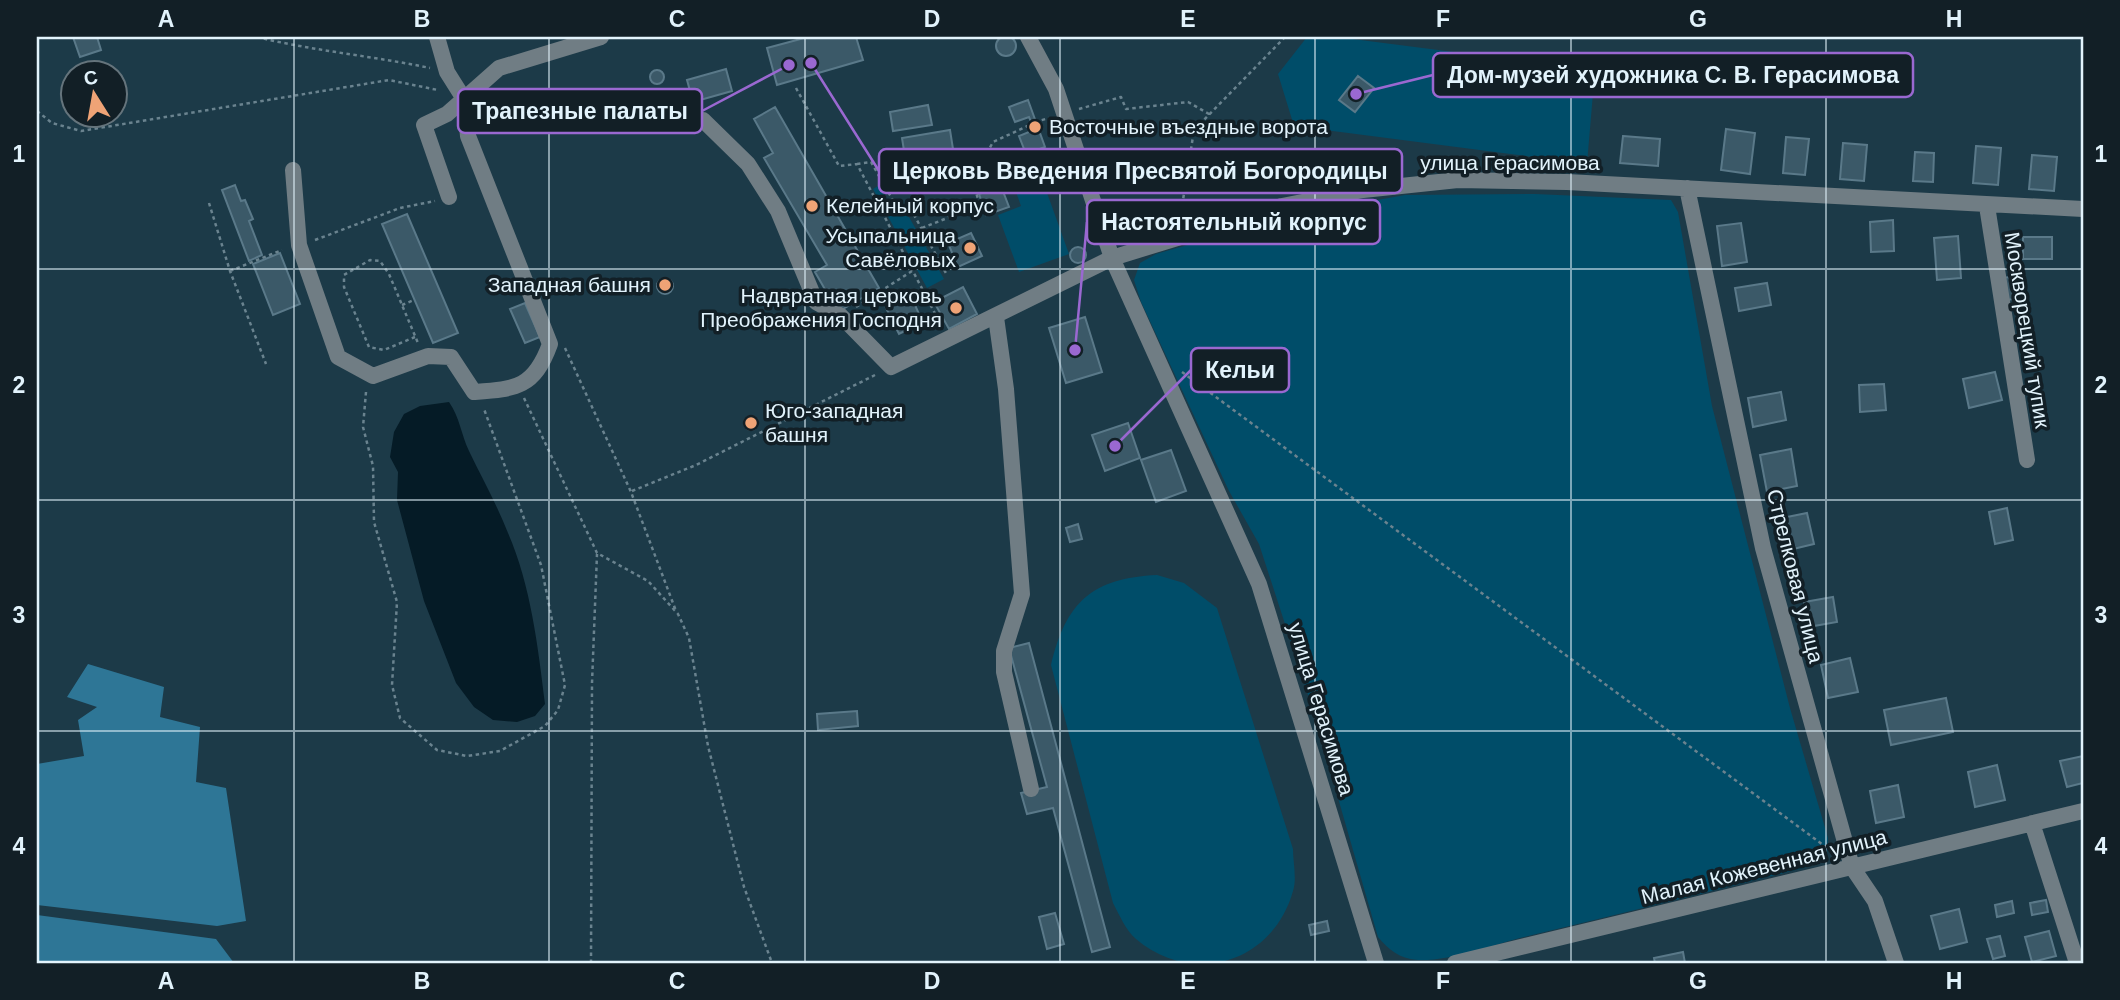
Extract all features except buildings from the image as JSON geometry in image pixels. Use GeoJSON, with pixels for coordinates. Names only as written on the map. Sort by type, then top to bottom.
{"type":"FeatureCollection","features":[{"type":"Feature","properties":{"kind":"street"},"geometry":{"type":"LineString","coordinates":[[293,170],[299,246],[338,357],[373,376],[428,356],[451,357],[474,392],[516,389],[541,369],[550,345],[468,136],[464,99],[447,72],[437,37]]}},
{"type":"Feature","properties":{"kind":"street"},"geometry":{"type":"LineString","coordinates":[[449,197],[424,125],[447,114],[499,68],[601,37]]}},
{"type":"Feature","properties":{"kind":"street"},"geometry":{"type":"LineString","coordinates":[[703,120],[748,164],[778,211],[816,302],[841,316],[891,367],[1112,258],[1056,89],[1028,37]]}},
{"type":"Feature","properties":{"kind":"street","name":"улица Герасимова"},"geometry":{"type":"LineString","coordinates":[[1376,963],[1259,584],[1112,258],[1183,234],[1309,199],[1440,181],[1688,188],[1987,206],[2083,209]]}},
{"type":"Feature","properties":{"kind":"street","name":"Стрелковая улица"},"geometry":{"type":"LineString","coordinates":[[1688,188],[1763,548],[1852,867],[1875,901],[1895,963]]}},
{"type":"Feature","properties":{"kind":"street","name":"Москворецкий тупик"},"geometry":{"type":"LineString","coordinates":[[1987,206],[2027,460]]}},
{"type":"Feature","properties":{"kind":"street"},"geometry":{"type":"LineString","coordinates":[[996,317],[1006,388],[1022,594],[1004,651],[1004,672],[1031,789]]}},
{"type":"Feature","properties":{"kind":"street","name":"Малая Кожевенная улица"},"geometry":{"type":"LineString","coordinates":[[1455,963],[1493,959],[2083,811]]}},
{"type":"Feature","properties":{"kind":"street"},"geometry":{"type":"LineString","coordinates":[[2032,823],[2077,963]]}},
{"type":"Feature","properties":{"kind":"path"},"geometry":{"type":"LineString","coordinates":[[257,37],[297,47],[374,56],[447,72]]}},
{"type":"Feature","properties":{"kind":"path"},"geometry":{"type":"LineString","coordinates":[[1183,234],[1180,216],[1194,130],[1284,37]]}},
{"type":"Feature","properties":{"kind":"path"},"geometry":{"type":"LineString","coordinates":[[37,111],[52,123],[81,131],[389,80],[428,87],[464,99]]}},
{"type":"Feature","properties":{"kind":"path"},"geometry":{"type":"LineString","coordinates":[[796,88],[839,166],[871,162],[894,202],[913,213],[947,275]]}},
{"type":"Feature","properties":{"kind":"path"},"geometry":{"type":"LineString","coordinates":[[1090,105],[1121,97],[1126,109],[1188,102],[1209,114]]}},
{"type":"Feature","properties":{"kind":"path"},"geometry":{"type":"LineString","coordinates":[[922,228],[980,205],[972,180],[993,142],[1031,124]]}},
{"type":"Feature","properties":{"kind":"path"},"geometry":{"type":"LineString","coordinates":[[857,164],[950,340]]}},
{"type":"Feature","properties":{"kind":"path"},"geometry":{"type":"LineString","coordinates":[[230,271],[400,208],[449,197]]}},
{"type":"Feature","properties":{"kind":"path"},"geometry":{"type":"LineString","coordinates":[[209,203],[230,271],[266,363]]}},
{"type":"Feature","properties":{"kind":"path"},"geometry":{"type":"LineString","coordinates":[[415,337],[384,350],[369,347],[344,287],[344,275],[370,260],[380,261],[415,337],[428,356]]}},
{"type":"Feature","properties":{"kind":"path"},"geometry":{"type":"LineString","coordinates":[[841,316],[912,271]]}},
{"type":"Feature","properties":{"kind":"path"},"geometry":{"type":"LineString","coordinates":[[402,305],[414,300]]}},
{"type":"Feature","properties":{"kind":"path"},"geometry":{"type":"LineString","coordinates":[[550,345],[568,348],[631,492],[689,638],[708,747],[744,887],[772,963]]}},
{"type":"Feature","properties":{"kind":"path"},"geometry":{"type":"LineString","coordinates":[[631,492],[696,465],[891,367]]}},
{"type":"Feature","properties":{"kind":"path"},"geometry":{"type":"LineString","coordinates":[[1180,371],[1830,850]]}},
{"type":"Feature","properties":{"kind":"path"},"geometry":{"type":"LineString","coordinates":[[373,376],[363,398],[363,428],[373,466],[374,522],[397,602],[392,685],[400,718],[437,750],[467,756],[500,751],[545,726],[558,710],[565,685],[541,565],[490,420],[474,392]]}},
{"type":"Feature","properties":{"kind":"path"},"geometry":{"type":"LineString","coordinates":[[516,389],[529,403],[582,526],[597,553],[592,683],[591,963]]}},
{"type":"Feature","properties":{"kind":"path"},"geometry":{"type":"LineString","coordinates":[[597,553],[648,582],[678,614]]}},
{"type":"Feature","properties":{"kind":"shaded area"},"geometry":{"type":"Polygon","coordinates":[[[1307,37],[1337,37],[1595,70],[1587,164],[1294,126],[1278,74],[1307,37]]]}},
{"type":"Feature","properties":{"kind":"shaded area"},"geometry":{"type":"Polygon","coordinates":[[[1037,165],[1069,254],[1019,272],[998,215],[1021,206],[1010,175],[1037,165]]]}},
{"type":"Feature","properties":{"kind":"shaded area"},"geometry":{"type":"Polygon","coordinates":[[[878,186],[894,209],[909,217],[944,279],[927,288],[873,189],[878,186]]]}},
{"type":"Feature","properties":{"kind":"shaded area"},"geometry":{"type":"Polygon","coordinates":[[[1535,194],[1671,200],[1678,212],[1712,406],[1790,708],[1828,838],[1827,858],[1804,868],[1460,955],[1418,960],[1395,953],[1378,937],[1311,704],[1259,544],[1229,491],[1141,302],[1134,280],[1140,263],[1156,254],[1289,216],[1405,195],[1535,194]]]}},
{"type":"Feature","properties":{"kind":"shaded area"},"geometry":{"type":"Polygon","coordinates":[[[449,402],[508,533],[528,595],[545,704],[535,716],[517,722],[493,720],[474,707],[456,683],[424,601],[397,500],[398,472],[390,457],[394,432],[404,414],[420,406],[449,402]]]}},
{"type":"Feature","properties":{"kind":"shaded area"},"geometry":{"type":"Polygon","coordinates":[[[1157,575],[1184,583],[1217,608],[1293,849],[1293,891],[1283,916],[1268,936],[1249,950],[1228,960],[1205,964],[1181,962],[1158,954],[1132,936],[1113,903],[1051,665],[1065,625],[1085,598],[1115,581],[1157,575]]]}},
{"type":"Feature","properties":{"kind":"shaded area"},"geometry":{"type":"Polygon","coordinates":[[[88,664],[164,687],[160,717],[200,727],[196,782],[226,788],[246,921],[217,926],[37,905],[37,764],[84,756],[78,720],[97,707],[67,697],[88,664]]]}},
{"type":"Feature","properties":{"kind":"shaded area"},"geometry":{"type":"Polygon","coordinates":[[[37,915],[216,939],[234,963],[37,963],[37,915]]]}},
{"type":"Feature","properties":{"kind":"place","name":"Церковь Введения Пресвятой Богородицы"},"geometry":{"type":"Point","coordinates":[811,63]}},
{"type":"Feature","properties":{"kind":"place","name":"Трапезные палаты"},"geometry":{"type":"Point","coordinates":[789,65]}},
{"type":"Feature","properties":{"kind":"place","name":"Дом-музей художника С. В. Герасимова"},"geometry":{"type":"Point","coordinates":[1356,94]}},
{"type":"Feature","properties":{"kind":"place","name":"Восточные въездные ворота"},"geometry":{"type":"Point","coordinates":[1035,127]}},
{"type":"Feature","properties":{"kind":"place","name":"Келейный корпус"},"geometry":{"type":"Point","coordinates":[812,206]}},
{"type":"Feature","properties":{"kind":"place","name":"Усыпальница Савёловых"},"geometry":{"type":"Point","coordinates":[970,248]}},
{"type":"Feature","properties":{"kind":"place","name":"Западная башня"},"geometry":{"type":"Point","coordinates":[665,285]}},
{"type":"Feature","properties":{"kind":"place","name":"Надвратная церковь Преображения Господня"},"geometry":{"type":"Point","coordinates":[956,308]}},
{"type":"Feature","properties":{"kind":"place","name":"Настоятельный корпус"},"geometry":{"type":"Point","coordinates":[1075,350]}},
{"type":"Feature","properties":{"kind":"place","name":"Юго-западная башня"},"geometry":{"type":"Point","coordinates":[751,423]}},
{"type":"Feature","properties":{"kind":"place","name":"Кельи"},"geometry":{"type":"Point","coordinates":[1115,446]}}]}
